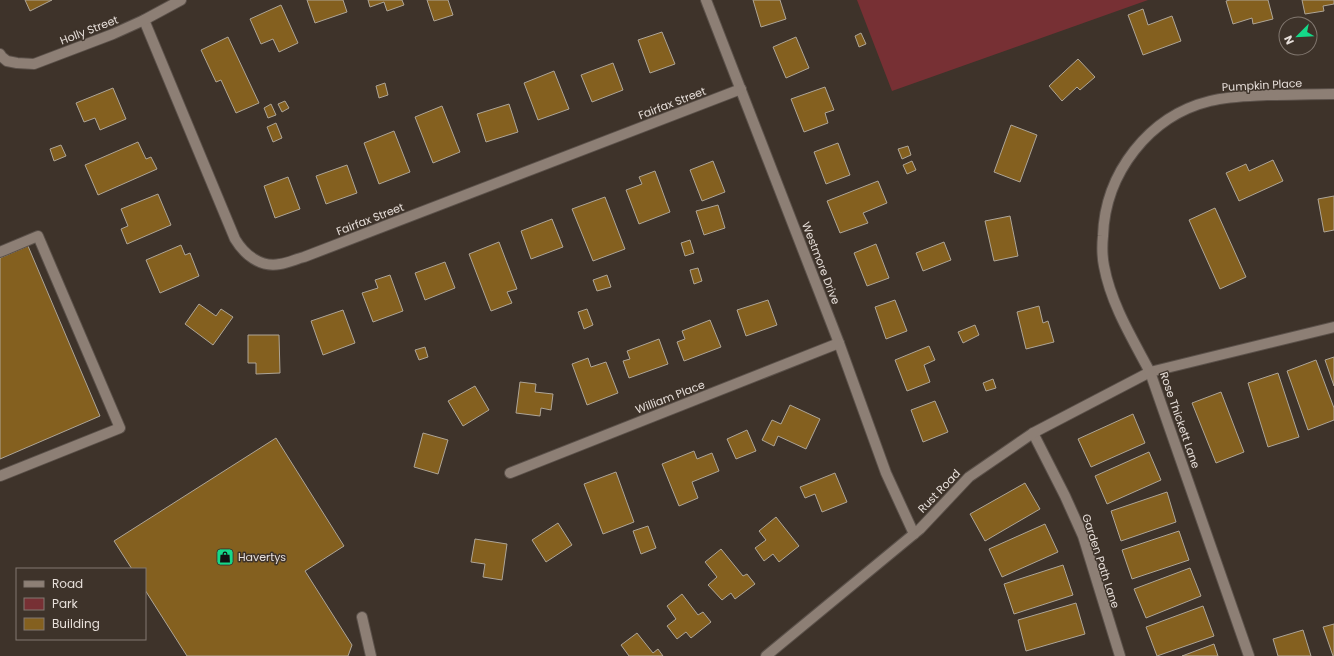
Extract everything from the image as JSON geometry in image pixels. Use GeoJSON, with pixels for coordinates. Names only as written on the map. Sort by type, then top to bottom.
{"type":"FeatureCollection","features":[{"type":"Feature","properties":{"kind":"street","name":"Holly Street"},"geometry":{"type":"LineString","coordinates":[[1,55],[7,61],[34,64],[113,34],[144,20],[181,0]]}},
{"type":"Feature","properties":{"kind":"street","name":"Westmore Drive"},"geometry":{"type":"LineString","coordinates":[[706,0],[839,343],[886,473],[914,534]]}},
{"type":"Feature","properties":{"kind":"street","name":"Fairfax Street"},"geometry":{"type":"LineString","coordinates":[[144,20],[235,239],[241,249],[251,258],[264,264],[279,265],[304,257],[741,89]]}},
{"type":"Feature","properties":{"kind":"street","name":"Pumpkin Place"},"geometry":{"type":"LineString","coordinates":[[1150,372],[1112,296],[1104,266],[1102,251],[1103,225],[1109,196],[1118,175],[1131,154],[1148,134],[1166,121],[1188,108],[1209,101],[1233,96],[1334,94]]}},
{"type":"Feature","properties":{"kind":"street"},"geometry":{"type":"LineString","coordinates":[[0,252],[38,236],[120,428],[0,476]]}},
{"type":"Feature","properties":{"kind":"street","name":"Rose Thickett Lane"},"geometry":{"type":"LineString","coordinates":[[1249,656],[1150,372],[1292,336],[1334,327]]}},
{"type":"Feature","properties":{"kind":"street","name":"William Place"},"geometry":{"type":"LineString","coordinates":[[510,473],[839,343]]}},
{"type":"Feature","properties":{"kind":"street","name":"Rust Road"},"geometry":{"type":"LineString","coordinates":[[766,656],[914,534],[969,477],[1033,433],[1150,372]]}},
{"type":"Feature","properties":{"kind":"street","name":"Garden Path Lane"},"geometry":{"type":"LineString","coordinates":[[1033,433],[1065,496],[1083,536],[1120,656]]}},
{"type":"Feature","properties":{"kind":"street"},"geometry":{"type":"LineString","coordinates":[[362,617],[371,656]]}},
{"type":"Feature","properties":{"kind":"green space"},"geometry":{"type":"Polygon","coordinates":[[[857,0],[1148,0],[892,91],[857,0]]]}},
{"type":"Feature","properties":{"kind":"building"},"geometry":{"type":"Polygon","coordinates":[[[25,0],[52,0],[30,11],[25,0]]]}},
{"type":"Feature","properties":{"kind":"building"},"geometry":{"type":"Polygon","coordinates":[[[307,0],[343,0],[347,12],[315,23],[307,0]]]}},
{"type":"Feature","properties":{"kind":"building"},"geometry":{"type":"Polygon","coordinates":[[[368,0],[402,0],[404,5],[387,11],[384,2],[370,7],[368,0]]]}},
{"type":"Feature","properties":{"kind":"building"},"geometry":{"type":"Polygon","coordinates":[[[427,0],[448,0],[453,15],[434,21],[427,0]]]}},
{"type":"Feature","properties":{"kind":"building"},"geometry":{"type":"Polygon","coordinates":[[[753,0],[780,0],[786,19],[761,27],[753,0]]]}},
{"type":"Feature","properties":{"kind":"building"},"geometry":{"type":"Polygon","coordinates":[[[1268,0],[1273,19],[1253,24],[1252,18],[1233,24],[1226,1],[1268,0]]]}},
{"type":"Feature","properties":{"kind":"building"},"geometry":{"type":"Polygon","coordinates":[[[1302,0],[1334,0],[1334,4],[1323,6],[1324,11],[1305,14],[1302,0]]]}},
{"type":"Feature","properties":{"kind":"building"},"geometry":{"type":"Polygon","coordinates":[[[281,5],[298,43],[279,52],[273,39],[261,44],[250,19],[281,5]]]}},
{"type":"Feature","properties":{"kind":"building"},"geometry":{"type":"Polygon","coordinates":[[[1143,9],[1148,25],[1172,16],[1181,41],[1143,55],[1128,15],[1143,9]]]}},
{"type":"Feature","properties":{"kind":"building"},"geometry":{"type":"Polygon","coordinates":[[[662,32],[675,64],[650,73],[638,40],[662,32]]]}},
{"type":"Feature","properties":{"kind":"building"},"geometry":{"type":"Polygon","coordinates":[[[861,33],[866,44],[859,47],[855,36],[861,33]]]}},
{"type":"Feature","properties":{"kind":"building"},"geometry":{"type":"Polygon","coordinates":[[[228,37],[259,103],[236,113],[221,80],[216,82],[201,50],[228,37]]]}},
{"type":"Feature","properties":{"kind":"building"},"geometry":{"type":"Polygon","coordinates":[[[796,37],[809,68],[786,78],[773,47],[796,37]]]}},
{"type":"Feature","properties":{"kind":"building"},"geometry":{"type":"Polygon","coordinates":[[[1078,59],[1095,77],[1080,90],[1077,87],[1062,101],[1049,86],[1078,59]]]}},
{"type":"Feature","properties":{"kind":"building"},"geometry":{"type":"Polygon","coordinates":[[[613,63],[623,90],[592,102],[581,75],[613,63]]]}},
{"type":"Feature","properties":{"kind":"building"},"geometry":{"type":"Polygon","coordinates":[[[554,71],[569,109],[538,120],[524,83],[554,71]]]}},
{"type":"Feature","properties":{"kind":"building"},"geometry":{"type":"Polygon","coordinates":[[[385,83],[388,95],[379,98],[376,86],[385,83]]]}},
{"type":"Feature","properties":{"kind":"building"},"geometry":{"type":"Polygon","coordinates":[[[825,87],[834,110],[825,113],[828,123],[804,132],[791,99],[825,87]]]}},
{"type":"Feature","properties":{"kind":"building"},"geometry":{"type":"Polygon","coordinates":[[[113,88],[126,119],[100,130],[95,118],[84,122],[76,103],[113,88]]]}},
{"type":"Feature","properties":{"kind":"building"},"geometry":{"type":"Polygon","coordinates":[[[285,101],[289,108],[282,112],[278,104],[285,101]]]}},
{"type":"Feature","properties":{"kind":"building"},"geometry":{"type":"Polygon","coordinates":[[[271,104],[276,115],[268,118],[264,108],[271,104]]]}},
{"type":"Feature","properties":{"kind":"building"},"geometry":{"type":"Polygon","coordinates":[[[509,104],[518,132],[486,142],[477,114],[509,104]]]}},
{"type":"Feature","properties":{"kind":"building"},"geometry":{"type":"Polygon","coordinates":[[[442,106],[460,152],[433,163],[415,117],[442,106]]]}},
{"type":"Feature","properties":{"kind":"building"},"geometry":{"type":"Polygon","coordinates":[[[276,123],[282,138],[273,142],[267,127],[276,123]]]}},
{"type":"Feature","properties":{"kind":"building"},"geometry":{"type":"Polygon","coordinates":[[[1011,125],[1037,135],[1020,182],[994,172],[1011,125]]]}},
{"type":"Feature","properties":{"kind":"building"},"geometry":{"type":"Polygon","coordinates":[[[394,131],[410,172],[379,184],[364,143],[394,131]]]}},
{"type":"Feature","properties":{"kind":"building"},"geometry":{"type":"Polygon","coordinates":[[[138,142],[146,159],[151,157],[157,169],[98,195],[85,165],[138,142]]]}},
{"type":"Feature","properties":{"kind":"building"},"geometry":{"type":"Polygon","coordinates":[[[838,143],[850,175],[826,184],[814,152],[838,143]]]}},
{"type":"Feature","properties":{"kind":"building"},"geometry":{"type":"Polygon","coordinates":[[[61,145],[66,156],[54,161],[50,149],[61,145]]]}},
{"type":"Feature","properties":{"kind":"building"},"geometry":{"type":"Polygon","coordinates":[[[908,146],[911,155],[902,159],[898,149],[908,146]]]}},
{"type":"Feature","properties":{"kind":"building"},"geometry":{"type":"Polygon","coordinates":[[[1273,160],[1283,181],[1239,201],[1226,173],[1246,164],[1249,171],[1273,160]]]}},
{"type":"Feature","properties":{"kind":"building"},"geometry":{"type":"Polygon","coordinates":[[[713,161],[725,192],[702,201],[690,170],[713,161]]]}},
{"type":"Feature","properties":{"kind":"building"},"geometry":{"type":"Polygon","coordinates":[[[912,161],[916,170],[907,174],[903,165],[912,161]]]}},
{"type":"Feature","properties":{"kind":"building"},"geometry":{"type":"Polygon","coordinates":[[[347,165],[357,193],[326,204],[316,176],[347,165]]]}},
{"type":"Feature","properties":{"kind":"building"},"geometry":{"type":"Polygon","coordinates":[[[655,171],[670,212],[639,224],[626,190],[642,184],[639,177],[655,171]]]}},
{"type":"Feature","properties":{"kind":"building"},"geometry":{"type":"Polygon","coordinates":[[[288,177],[300,209],[275,218],[264,186],[288,177]]]}},
{"type":"Feature","properties":{"kind":"building"},"geometry":{"type":"Polygon","coordinates":[[[878,181],[887,203],[863,213],[868,223],[840,233],[827,201],[878,181]]]}},
{"type":"Feature","properties":{"kind":"building"},"geometry":{"type":"Polygon","coordinates":[[[158,194],[171,225],[127,244],[121,229],[128,226],[121,209],[158,194]]]}},
{"type":"Feature","properties":{"kind":"building"},"geometry":{"type":"Polygon","coordinates":[[[1334,196],[1334,230],[1324,232],[1318,199],[1334,196]]]}},
{"type":"Feature","properties":{"kind":"building"},"geometry":{"type":"Polygon","coordinates":[[[605,197],[625,249],[593,261],[572,209],[605,197]]]}},
{"type":"Feature","properties":{"kind":"building"},"geometry":{"type":"Polygon","coordinates":[[[718,205],[725,228],[704,235],[696,211],[718,205]]]}},
{"type":"Feature","properties":{"kind":"building"},"geometry":{"type":"Polygon","coordinates":[[[1215,208],[1246,277],[1220,289],[1189,220],[1215,208]]]}},
{"type":"Feature","properties":{"kind":"building"},"geometry":{"type":"Polygon","coordinates":[[[1010,216],[1018,256],[994,261],[985,221],[1010,216]]]}},
{"type":"Feature","properties":{"kind":"building"},"geometry":{"type":"Polygon","coordinates":[[[552,219],[563,247],[531,259],[521,231],[552,219]]]}},
{"type":"Feature","properties":{"kind":"building"},"geometry":{"type":"Polygon","coordinates":[[[690,240],[694,253],[685,256],[681,243],[690,240]]]}},
{"type":"Feature","properties":{"kind":"building"},"geometry":{"type":"Polygon","coordinates":[[[499,242],[517,289],[507,292],[512,303],[491,311],[469,254],[499,242]]]}},
{"type":"Feature","properties":{"kind":"building"},"geometry":{"type":"Polygon","coordinates":[[[944,242],[951,260],[923,271],[916,253],[944,242]]]}},
{"type":"Feature","properties":{"kind":"building"},"geometry":{"type":"Polygon","coordinates":[[[876,244],[889,278],[867,286],[854,253],[876,244]]]}},
{"type":"Feature","properties":{"kind":"building"},"geometry":{"type":"Polygon","coordinates":[[[181,245],[185,255],[190,253],[199,276],[160,293],[146,260],[181,245]]]}},
{"type":"Feature","properties":{"kind":"building"},"geometry":{"type":"Polygon","coordinates":[[[28,246],[100,416],[0,459],[0,258],[28,246]]]}},
{"type":"Feature","properties":{"kind":"building"},"geometry":{"type":"Polygon","coordinates":[[[445,262],[455,288],[425,300],[415,273],[445,262]]]}},
{"type":"Feature","properties":{"kind":"building"},"geometry":{"type":"Polygon","coordinates":[[[698,268],[702,281],[694,284],[690,270],[698,268]]]}},
{"type":"Feature","properties":{"kind":"building"},"geometry":{"type":"Polygon","coordinates":[[[390,275],[403,311],[373,322],[362,293],[378,288],[375,280],[390,275]]]}},
{"type":"Feature","properties":{"kind":"building"},"geometry":{"type":"Polygon","coordinates":[[[607,275],[611,287],[597,291],[593,280],[607,275]]]}},
{"type":"Feature","properties":{"kind":"building"},"geometry":{"type":"Polygon","coordinates":[[[768,300],[777,325],[746,336],[737,310],[768,300]]]}},
{"type":"Feature","properties":{"kind":"building"},"geometry":{"type":"Polygon","coordinates":[[[895,300],[907,331],[886,339],[875,307],[895,300]]]}},
{"type":"Feature","properties":{"kind":"building"},"geometry":{"type":"Polygon","coordinates":[[[199,304],[216,316],[221,309],[233,317],[213,345],[185,324],[199,304]]]}},
{"type":"Feature","properties":{"kind":"building"},"geometry":{"type":"Polygon","coordinates":[[[1039,306],[1043,323],[1048,321],[1054,342],[1026,349],[1017,312],[1039,306]]]}},
{"type":"Feature","properties":{"kind":"building"},"geometry":{"type":"Polygon","coordinates":[[[587,309],[593,325],[584,329],[578,312],[587,309]]]}},
{"type":"Feature","properties":{"kind":"building"},"geometry":{"type":"Polygon","coordinates":[[[343,310],[355,343],[323,355],[311,321],[343,310]]]}},
{"type":"Feature","properties":{"kind":"building"},"geometry":{"type":"Polygon","coordinates":[[[710,320],[721,347],[684,361],[677,342],[685,339],[682,331],[710,320]]]}},
{"type":"Feature","properties":{"kind":"building"},"geometry":{"type":"Polygon","coordinates":[[[975,325],[979,335],[963,343],[958,332],[975,325]]]}},
{"type":"Feature","properties":{"kind":"building"},"geometry":{"type":"Polygon","coordinates":[[[248,335],[279,335],[280,373],[256,374],[256,363],[248,363],[248,335]]]}},
{"type":"Feature","properties":{"kind":"building"},"geometry":{"type":"Polygon","coordinates":[[[659,339],[668,364],[629,378],[623,361],[630,359],[627,351],[659,339]]]}},
{"type":"Feature","properties":{"kind":"building"},"geometry":{"type":"Polygon","coordinates":[[[929,346],[935,360],[924,365],[930,382],[907,391],[895,360],[929,346]]]}},
{"type":"Feature","properties":{"kind":"building"},"geometry":{"type":"Polygon","coordinates":[[[425,347],[428,357],[419,360],[415,350],[425,347]]]}},
{"type":"Feature","properties":{"kind":"building"},"geometry":{"type":"Polygon","coordinates":[[[1334,357],[1334,386],[1325,360],[1334,357]]]}},
{"type":"Feature","properties":{"kind":"building"},"geometry":{"type":"Polygon","coordinates":[[[588,358],[591,367],[606,362],[618,393],[587,405],[572,364],[588,358]]]}},
{"type":"Feature","properties":{"kind":"building"},"geometry":{"type":"Polygon","coordinates":[[[1316,360],[1334,408],[1334,420],[1308,430],[1287,371],[1316,360]]]}},
{"type":"Feature","properties":{"kind":"building"},"geometry":{"type":"Polygon","coordinates":[[[1278,373],[1299,437],[1268,447],[1248,383],[1278,373]]]}},
{"type":"Feature","properties":{"kind":"building"},"geometry":{"type":"Polygon","coordinates":[[[993,379],[996,388],[986,391],[983,383],[993,379]]]}},
{"type":"Feature","properties":{"kind":"building"},"geometry":{"type":"Polygon","coordinates":[[[520,382],[536,384],[535,392],[553,394],[551,410],[541,408],[540,416],[516,413],[520,382]]]}},
{"type":"Feature","properties":{"kind":"building"},"geometry":{"type":"Polygon","coordinates":[[[475,386],[489,410],[463,426],[448,401],[475,386]]]}},
{"type":"Feature","properties":{"kind":"building"},"geometry":{"type":"Polygon","coordinates":[[[1221,392],[1244,452],[1216,463],[1192,403],[1221,392]]]}},
{"type":"Feature","properties":{"kind":"building"},"geometry":{"type":"Polygon","coordinates":[[[935,401],[948,432],[923,442],[911,410],[935,401]]]}},
{"type":"Feature","properties":{"kind":"building"},"geometry":{"type":"Polygon","coordinates":[[[790,405],[820,419],[806,449],[778,436],[774,446],[762,440],[772,420],[781,424],[790,405]]]}},
{"type":"Feature","properties":{"kind":"building"},"geometry":{"type":"Polygon","coordinates":[[[1133,414],[1145,443],[1091,467],[1078,439],[1133,414]]]}},
{"type":"Feature","properties":{"kind":"building"},"geometry":{"type":"Polygon","coordinates":[[[747,430],[756,451],[736,459],[727,439],[747,430]]]}},
{"type":"Feature","properties":{"kind":"building"},"geometry":{"type":"Polygon","coordinates":[[[423,433],[448,440],[438,474],[414,467],[423,433]]]}},
{"type":"Feature","properties":{"kind":"building","name":"Havertys"},"geometry":{"type":"Polygon","coordinates":[[[276,438],[344,546],[305,571],[352,645],[348,656],[187,656],[146,592],[146,568],[131,568],[114,541],[276,438]]]}},
{"type":"Feature","properties":{"kind":"building"},"geometry":{"type":"Polygon","coordinates":[[[694,451],[697,459],[712,453],[719,471],[692,482],[698,498],[679,506],[662,464],[694,451]]]}},
{"type":"Feature","properties":{"kind":"building"},"geometry":{"type":"Polygon","coordinates":[[[1149,452],[1161,480],[1107,504],[1095,476],[1149,452]]]}},
{"type":"Feature","properties":{"kind":"building"},"geometry":{"type":"Polygon","coordinates":[[[616,472],[634,522],[603,534],[584,484],[616,472]]]}},
{"type":"Feature","properties":{"kind":"building"},"geometry":{"type":"Polygon","coordinates":[[[835,473],[847,502],[822,512],[815,494],[805,498],[800,487],[835,473]]]}},
{"type":"Feature","properties":{"kind":"building"},"geometry":{"type":"Polygon","coordinates":[[[1025,483],[1040,509],[985,541],[970,514],[1025,483]]]}},
{"type":"Feature","properties":{"kind":"building"},"geometry":{"type":"Polygon","coordinates":[[[1167,492],[1176,522],[1121,541],[1111,511],[1167,492]]]}},
{"type":"Feature","properties":{"kind":"building"},"geometry":{"type":"Polygon","coordinates":[[[776,517],[799,546],[779,562],[773,554],[764,561],[755,548],[766,540],[759,531],[776,517]]]}},
{"type":"Feature","properties":{"kind":"building"},"geometry":{"type":"Polygon","coordinates":[[[558,523],[572,545],[546,562],[532,540],[558,523]]]}},
{"type":"Feature","properties":{"kind":"building"},"geometry":{"type":"Polygon","coordinates":[[[1045,524],[1058,552],[1002,577],[989,549],[1045,524]]]}},
{"type":"Feature","properties":{"kind":"building"},"geometry":{"type":"Polygon","coordinates":[[[648,526],[656,548],[641,554],[633,531],[648,526]]]}},
{"type":"Feature","properties":{"kind":"building"},"geometry":{"type":"Polygon","coordinates":[[[1179,531],[1189,560],[1132,579],[1122,550],[1179,531]]]}},
{"type":"Feature","properties":{"kind":"building"},"geometry":{"type":"Polygon","coordinates":[[[475,539],[507,544],[502,580],[483,577],[485,564],[471,562],[475,539]]]}},
{"type":"Feature","properties":{"kind":"building"},"geometry":{"type":"Polygon","coordinates":[[[721,549],[743,576],[747,574],[755,584],[735,599],[731,593],[722,600],[708,585],[717,577],[705,562],[721,549]]]}},
{"type":"Feature","properties":{"kind":"building"},"geometry":{"type":"Polygon","coordinates":[[[1063,565],[1073,595],[1014,614],[1004,584],[1063,565]]]}},
{"type":"Feature","properties":{"kind":"building"},"geometry":{"type":"Polygon","coordinates":[[[1190,568],[1201,596],[1146,618],[1134,589],[1190,568]]]}},
{"type":"Feature","properties":{"kind":"building"},"geometry":{"type":"Polygon","coordinates":[[[682,594],[698,615],[703,612],[711,622],[691,638],[686,632],[677,639],[667,626],[676,619],[667,606],[682,594]]]}},
{"type":"Feature","properties":{"kind":"building"},"geometry":{"type":"Polygon","coordinates":[[[1076,603],[1085,634],[1026,651],[1018,620],[1076,603]]]}},
{"type":"Feature","properties":{"kind":"building"},"geometry":{"type":"Polygon","coordinates":[[[1203,606],[1214,636],[1157,656],[1146,627],[1203,606]]]}},
{"type":"Feature","properties":{"kind":"building"},"geometry":{"type":"Polygon","coordinates":[[[1334,624],[1334,656],[1333,656],[1323,627],[1334,624]]]}},
{"type":"Feature","properties":{"kind":"building"},"geometry":{"type":"Polygon","coordinates":[[[1303,630],[1311,656],[1278,656],[1273,639],[1303,630]]]}},
{"type":"Feature","properties":{"kind":"building"},"geometry":{"type":"Polygon","coordinates":[[[637,633],[653,653],[658,649],[663,656],[629,656],[621,645],[637,633]]]}},
{"type":"Feature","properties":{"kind":"building"},"geometry":{"type":"Polygon","coordinates":[[[1214,644],[1218,656],[1182,656],[1214,644]]]}},
{"type":"Feature","properties":{"kind":"place","name":"Havertys"},"geometry":{"type":"Point","coordinates":[225,557]}}]}
